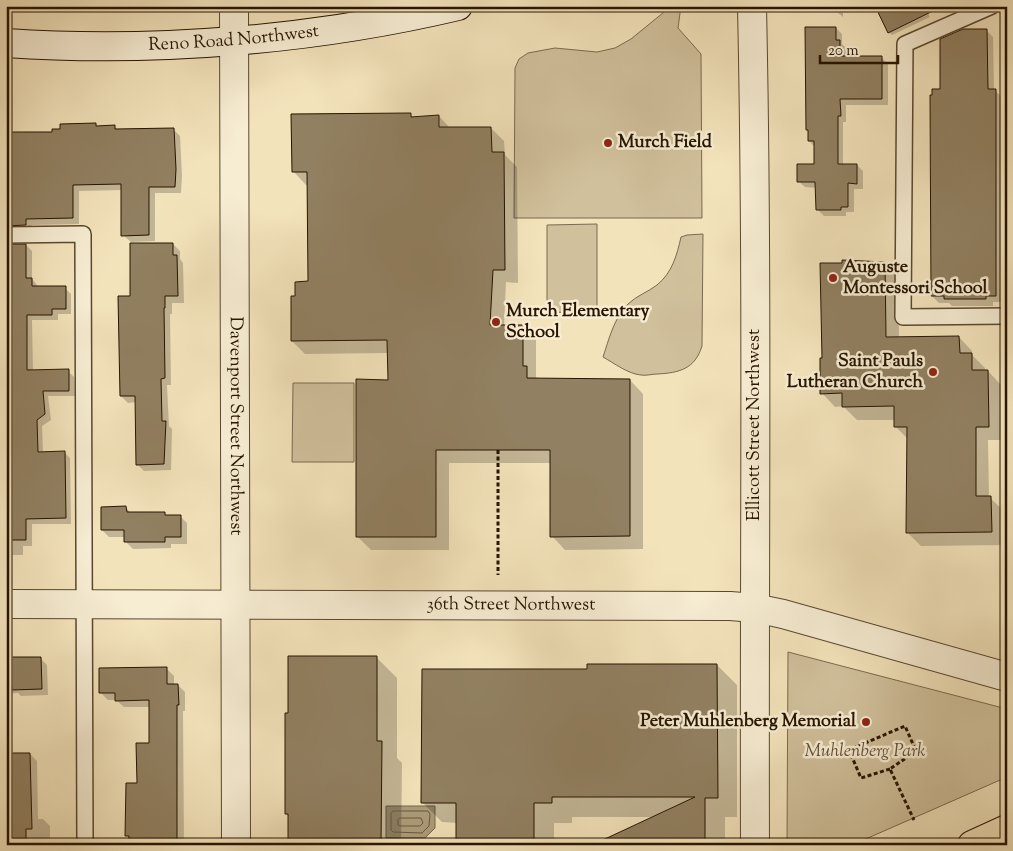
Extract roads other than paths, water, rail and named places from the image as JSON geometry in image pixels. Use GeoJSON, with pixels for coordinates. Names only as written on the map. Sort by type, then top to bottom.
{"type":"FeatureCollection","features":[{"type":"Feature","properties":{"kind":"street","name":"Davenport Street Northwest"},"geometry":{"type":"LineString","coordinates":[[234,6],[236,845]]}},
{"type":"Feature","properties":{"kind":"street","name":"Reno Road Northwest"},"geometry":{"type":"LineString","coordinates":[[6,43],[107,46],[266,38],[351,28],[458,6]]}},
{"type":"Feature","properties":{"kind":"street","name":"Ellicott Street Northwest"},"geometry":{"type":"LineString","coordinates":[[752,6],[756,463],[754,608],[755,845]]}},
{"type":"Feature","properties":{"kind":"street","name":"36th Street Northwest"},"geometry":{"type":"LineString","coordinates":[[6,604],[720,606],[754,608],[783,614],[1007,677]]}},
{"type":"Feature","properties":{"kind":"lane"},"geometry":{"type":"LineString","coordinates":[[992,6],[905,44],[903,317],[1007,316]]}},
{"type":"Feature","properties":{"kind":"lane"},"geometry":{"type":"LineString","coordinates":[[6,234],[84,234],[85,845]]}},
{"type":"Feature","properties":{"kind":"water"},"geometry":{"type":"Polygon","coordinates":[[[386,806],[435,806],[435,828],[425,838],[386,838],[386,806]]]}},
{"type":"Feature","properties":{"kind":"place","name":"Murch Field"},"geometry":{"type":"Point","coordinates":[608,143]}},
{"type":"Feature","properties":{"kind":"place","name":"Auguste Montessori School"},"geometry":{"type":"Point","coordinates":[833,278]}},
{"type":"Feature","properties":{"kind":"place","name":"Murch Elementary School"},"geometry":{"type":"Point","coordinates":[496,322]}},
{"type":"Feature","properties":{"kind":"place","name":"Saint Pauls Lutheran Church"},"geometry":{"type":"Point","coordinates":[933,372]}},
{"type":"Feature","properties":{"kind":"place","name":"Peter Muhlenberg Memorial"},"geometry":{"type":"Point","coordinates":[866,722]}},
{"type":"Feature","properties":{"kind":"park label","name":"Muhlenberg Park"},"geometry":{"type":"Point","coordinates":[865,752]}}]}
